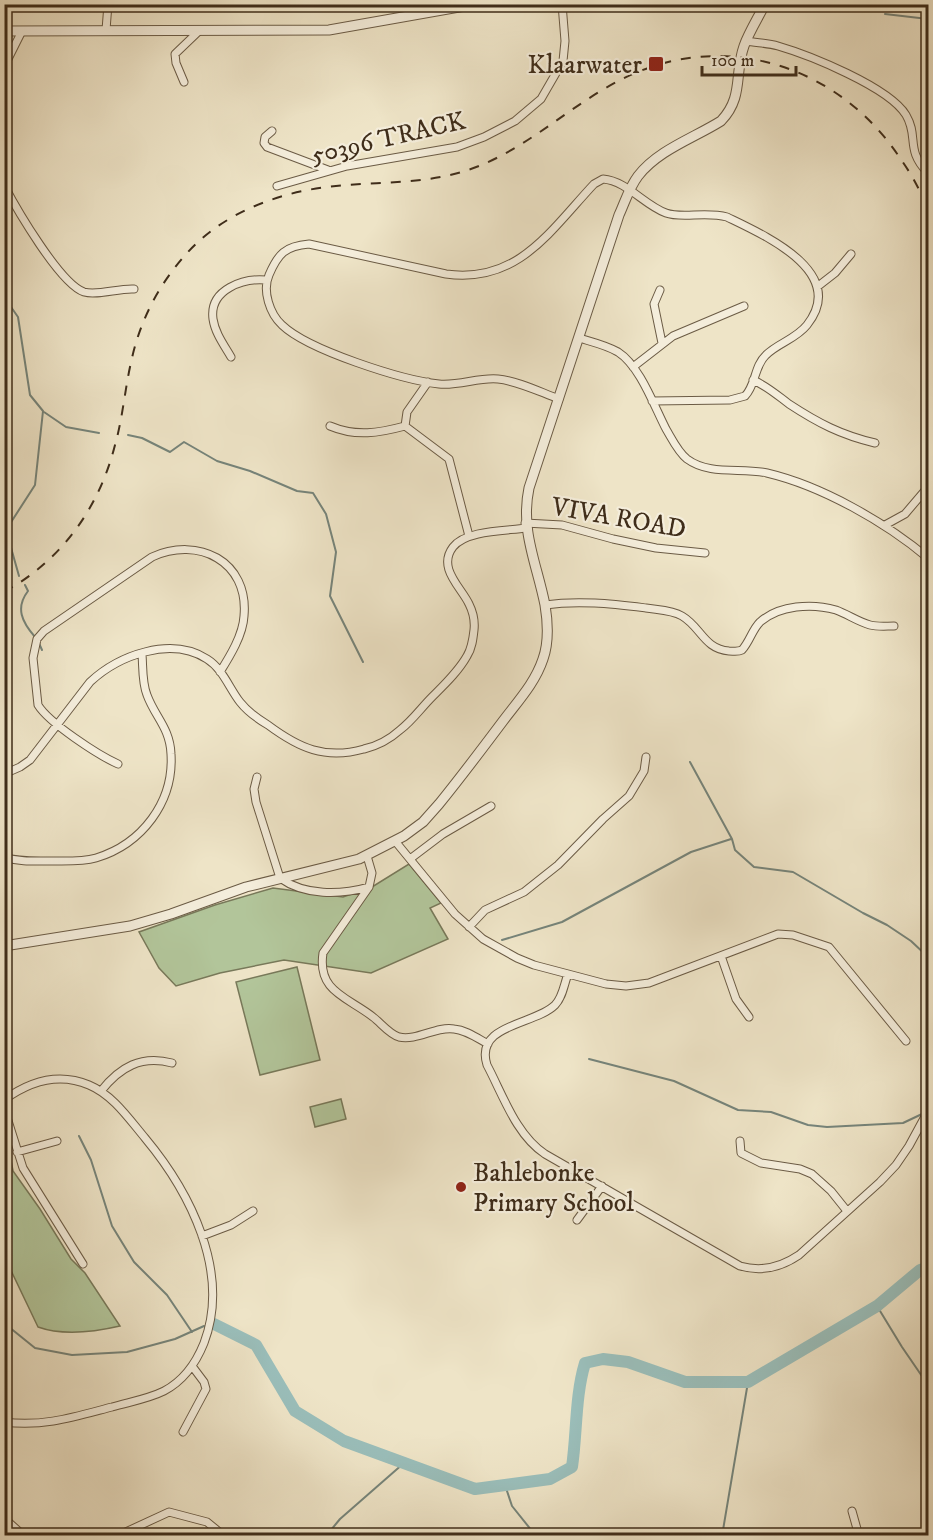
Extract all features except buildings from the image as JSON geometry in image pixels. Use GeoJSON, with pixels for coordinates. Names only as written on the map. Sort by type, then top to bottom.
{"type":"FeatureCollection","features":[{"type":"Feature","properties":{"kind":"street"},"geometry":{"type":"LineString","coordinates":[[4,31],[329,30],[476,4]]}},
{"type":"Feature","properties":{"kind":"street","name":"50396 TRACK"},"geometry":{"type":"LineString","coordinates":[[277,186],[328,170],[412,153],[457,147],[484,137],[515,120],[541,99],[563,61],[565,41],[562,4]]}},
{"type":"Feature","properties":{"kind":"street"},"geometry":{"type":"LineString","coordinates":[[4,946],[130,926],[246,887],[367,856],[394,842],[423,822],[439,804],[530,685],[543,658],[547,642],[545,605],[526,526],[529,488],[629,190],[638,176],[654,160],[707,130],[728,114],[736,97],[742,53],[746,41],[765,4]]}},
{"type":"Feature","properties":{"kind":"street"},"geometry":{"type":"LineString","coordinates":[[106,30],[108,7]]}},
{"type":"Feature","properties":{"kind":"street"},"geometry":{"type":"LineString","coordinates":[[4,67],[22,31]]}},
{"type":"Feature","properties":{"kind":"street"},"geometry":{"type":"LineString","coordinates":[[184,82],[176,63],[175,54],[199,31]]}},
{"type":"Feature","properties":{"kind":"street"},"geometry":{"type":"LineString","coordinates":[[746,41],[779,46],[833,66],[869,85],[897,105],[909,121],[915,156],[928,173]]}},
{"type":"Feature","properties":{"kind":"street"},"geometry":{"type":"LineString","coordinates":[[272,131],[265,136],[264,143],[267,147],[328,170]]}},
{"type":"Feature","properties":{"kind":"street"},"geometry":{"type":"LineString","coordinates":[[559,399],[499,379],[452,384],[428,382],[358,362],[301,339],[275,317],[268,299],[266,280],[274,263],[284,252],[291,247],[309,244],[446,274],[465,277],[482,275],[503,268],[525,256],[597,182],[603,179],[610,180],[629,190],[663,212],[715,214],[736,222],[798,258],[812,274],[818,288],[816,311],[808,324],[796,336],[765,355],[748,392],[739,399],[652,401]]}},
{"type":"Feature","properties":{"kind":"street"},"geometry":{"type":"LineString","coordinates":[[4,185],[45,250],[73,286],[85,293],[134,289]]}},
{"type":"Feature","properties":{"kind":"street"},"geometry":{"type":"LineString","coordinates":[[818,288],[851,254]]}},
{"type":"Feature","properties":{"kind":"street"},"geometry":{"type":"LineString","coordinates":[[231,357],[216,329],[213,316],[215,305],[225,291],[235,284],[252,279],[266,280]]}},
{"type":"Feature","properties":{"kind":"street"},"geometry":{"type":"LineString","coordinates":[[660,290],[654,304],[662,343]]}},
{"type":"Feature","properties":{"kind":"street"},"geometry":{"type":"LineString","coordinates":[[633,367],[673,336],[744,306]]}},
{"type":"Feature","properties":{"kind":"street"},"geometry":{"type":"LineString","coordinates":[[579,338],[616,351],[633,367],[677,448],[693,462],[708,468],[749,470],[783,478],[829,496],[885,525],[928,558]]}},
{"type":"Feature","properties":{"kind":"street"},"geometry":{"type":"LineString","coordinates":[[753,380],[829,429],[875,443]]}},
{"type":"Feature","properties":{"kind":"street"},"geometry":{"type":"LineString","coordinates":[[405,426],[407,412],[428,382]]}},
{"type":"Feature","properties":{"kind":"street"},"geometry":{"type":"LineString","coordinates":[[330,426],[357,434],[382,432],[405,426]]}},
{"type":"Feature","properties":{"kind":"street"},"geometry":{"type":"LineString","coordinates":[[4,774],[21,767],[30,760],[57,723],[98,675],[108,668],[161,649],[184,650],[207,660],[220,672],[246,708],[281,735],[312,750],[348,753],[367,749],[388,739],[410,721],[468,655],[473,642],[474,627],[473,611],[450,573],[448,560],[453,548],[469,536],[449,459],[405,426]]}},
{"type":"Feature","properties":{"kind":"street"},"geometry":{"type":"LineString","coordinates":[[885,525],[905,514],[928,488]]}},
{"type":"Feature","properties":{"kind":"street","name":"VIVA ROAD"},"geometry":{"type":"LineString","coordinates":[[469,536],[526,526],[562,525],[656,548],[705,553]]}},
{"type":"Feature","properties":{"kind":"street"},"geometry":{"type":"LineString","coordinates":[[118,764],[104,758],[42,712],[37,701],[33,658],[37,639],[44,631],[138,566],[165,551],[179,549],[205,552],[225,564],[237,580],[244,601],[243,622],[220,672]]}},
{"type":"Feature","properties":{"kind":"street"},"geometry":{"type":"LineString","coordinates":[[545,605],[600,602],[672,612],[690,621],[716,649],[739,651],[745,647],[756,626],[763,620],[780,610],[796,607],[819,607],[834,610],[870,625],[894,626]]}},
{"type":"Feature","properties":{"kind":"street"},"geometry":{"type":"LineString","coordinates":[[4,857],[29,861],[94,859],[126,843],[148,825],[156,814],[168,789],[172,756],[168,736],[146,692],[142,654]]}},
{"type":"Feature","properties":{"kind":"street"},"geometry":{"type":"LineString","coordinates":[[469,927],[485,910],[524,892],[558,865],[629,796],[644,771],[646,756]]}},
{"type":"Feature","properties":{"kind":"street"},"geometry":{"type":"LineString","coordinates":[[257,777],[254,789],[256,802],[280,878],[298,888],[339,893],[369,887]]}},
{"type":"Feature","properties":{"kind":"street"},"geometry":{"type":"LineString","coordinates":[[410,860],[443,834],[491,806]]}},
{"type":"Feature","properties":{"kind":"street"},"geometry":{"type":"LineString","coordinates":[[394,842],[469,927],[483,939],[517,958],[612,985],[637,986],[778,934],[793,935],[829,947],[906,1041]]}},
{"type":"Feature","properties":{"kind":"street"},"geometry":{"type":"LineString","coordinates":[[367,856],[372,873],[369,887],[323,953],[321,965],[326,981],[335,992],[397,1036],[418,1035],[453,1028],[488,1044]]}},
{"type":"Feature","properties":{"kind":"street"},"geometry":{"type":"LineString","coordinates":[[721,956],[736,999],[749,1017]]}},
{"type":"Feature","properties":{"kind":"street"},"geometry":{"type":"LineString","coordinates":[[568,974],[561,996],[554,1006],[499,1032],[488,1044],[486,1058],[488,1065],[522,1132],[545,1154],[740,1266],[754,1269],[775,1267],[789,1261],[806,1249],[896,1165],[928,1111]]}},
{"type":"Feature","properties":{"kind":"street"},"geometry":{"type":"LineString","coordinates":[[101,1091],[130,1065],[148,1061],[172,1063]]}},
{"type":"Feature","properties":{"kind":"street"},"geometry":{"type":"LineString","coordinates":[[4,1100],[32,1083],[47,1079],[75,1080],[101,1091],[117,1105],[173,1175],[202,1236],[210,1268],[212,1302],[207,1334],[198,1357],[170,1387],[147,1397],[62,1420],[38,1424],[4,1422]]}},
{"type":"Feature","properties":{"kind":"street"},"geometry":{"type":"LineString","coordinates":[[4,1108],[17,1152],[30,1181],[83,1264]]}},
{"type":"Feature","properties":{"kind":"street"},"geometry":{"type":"LineString","coordinates":[[17,1152],[57,1141]]}},
{"type":"Feature","properties":{"kind":"street"},"geometry":{"type":"LineString","coordinates":[[740,1141],[741,1153],[753,1160],[812,1174],[831,1191],[847,1211]]}},
{"type":"Feature","properties":{"kind":"street"},"geometry":{"type":"LineString","coordinates":[[578,1220],[602,1186]]}},
{"type":"Feature","properties":{"kind":"street"},"geometry":{"type":"LineString","coordinates":[[202,1236],[231,1225],[253,1211]]}},
{"type":"Feature","properties":{"kind":"street"},"geometry":{"type":"LineString","coordinates":[[183,1432],[206,1389],[204,1382],[192,1366]]}},
{"type":"Feature","properties":{"kind":"street"},"geometry":{"type":"LineString","coordinates":[[852,1511],[859,1536]]}},
{"type":"Feature","properties":{"kind":"street"},"geometry":{"type":"LineString","coordinates":[[117,1536],[169,1512],[199,1518],[223,1535]]}},
{"type":"Feature","properties":{"kind":"street"},"geometry":{"type":"LineString","coordinates":[[4,1518],[24,1536]]}},
{"type":"Feature","properties":{"kind":"green space"},"geometry":{"type":"Polygon","coordinates":[[[409,864],[441,903],[430,908],[448,939],[371,973],[284,960],[220,973],[176,986],[159,968],[139,932],[215,905],[273,888],[343,897],[372,887],[409,864]]]}},
{"type":"Feature","properties":{"kind":"green space"},"geometry":{"type":"Polygon","coordinates":[[[297,967],[320,1060],[260,1075],[236,982],[297,967]]]}},
{"type":"Feature","properties":{"kind":"green space"},"geometry":{"type":"Polygon","coordinates":[[[341,1099],[346,1119],[315,1127],[310,1107],[341,1099]]]}},
{"type":"Feature","properties":{"kind":"green space"},"geometry":{"type":"Polygon","coordinates":[[[4,1124],[13,1171],[71,1259],[85,1273],[120,1326],[79,1332],[38,1327],[5,1258],[4,1124]]]}},
{"type":"Feature","properties":{"kind":"waterway"},"geometry":{"type":"LineString","coordinates":[[885,14],[928,19]]}},
{"type":"Feature","properties":{"kind":"waterway"},"geometry":{"type":"LineString","coordinates":[[4,297],[18,317],[30,395],[43,411],[35,485],[6,530],[19,576]]}},
{"type":"Feature","properties":{"kind":"waterway"},"geometry":{"type":"LineString","coordinates":[[44,412],[66,427],[99,433]]}},
{"type":"Feature","properties":{"kind":"waterway"},"geometry":{"type":"LineString","coordinates":[[128,435],[142,438],[170,452],[184,442],[217,461],[250,471],[297,491],[313,493],[326,514],[336,552],[330,596],[363,662]]}},
{"type":"Feature","properties":{"kind":"waterway"},"geometry":{"type":"LineString","coordinates":[[25,585],[28,591],[22,603],[22,615],[35,637]]}},
{"type":"Feature","properties":{"kind":"waterway"},"geometry":{"type":"LineString","coordinates":[[38,641],[42,650]]}},
{"type":"Feature","properties":{"kind":"waterway"},"geometry":{"type":"LineString","coordinates":[[690,762],[732,839],[735,850],[754,867],[793,872],[887,925],[911,941],[928,957]]}},
{"type":"Feature","properties":{"kind":"waterway"},"geometry":{"type":"LineString","coordinates":[[502,940],[562,922],[691,852],[731,839]]}},
{"type":"Feature","properties":{"kind":"waterway"},"geometry":{"type":"LineString","coordinates":[[589,1059],[674,1081],[738,1110],[771,1112],[808,1125],[827,1127],[903,1123],[922,1114]]}},
{"type":"Feature","properties":{"kind":"waterway"},"geometry":{"type":"LineString","coordinates":[[79,1136],[91,1160],[112,1226],[134,1262],[167,1295],[192,1332]]}},
{"type":"Feature","properties":{"kind":"waterway"},"geometry":{"type":"LineString","coordinates":[[214,1324],[256,1345],[295,1411],[344,1441],[475,1489],[550,1479],[572,1467],[578,1401],[585,1363],[603,1359],[628,1362],[685,1382],[748,1382],[877,1306],[920,1270],[928,1267]]}},
{"type":"Feature","properties":{"kind":"waterway"},"geometry":{"type":"LineString","coordinates":[[877,1306],[928,1385]]}},
{"type":"Feature","properties":{"kind":"waterway"},"geometry":{"type":"LineString","coordinates":[[4,1323],[35,1348],[72,1355],[127,1352],[175,1339],[204,1326]]}},
{"type":"Feature","properties":{"kind":"waterway"},"geometry":{"type":"LineString","coordinates":[[722,1536],[748,1382]]}},
{"type":"Feature","properties":{"kind":"waterway"},"geometry":{"type":"LineString","coordinates":[[326,1536],[340,1519],[404,1463]]}},
{"type":"Feature","properties":{"kind":"waterway"},"geometry":{"type":"LineString","coordinates":[[505,1485],[512,1506],[536,1536]]}},
{"type":"Feature","properties":{"kind":"railway"},"geometry":{"type":"LineString","coordinates":[[4,592],[25,579],[60,548],[88,511],[99,490],[118,434],[136,343],[146,315],[168,276],[203,238],[221,224],[260,204],[324,187],[421,180],[465,171],[511,150],[595,94],[640,71],[677,60],[714,56],[750,59],[785,68],[819,82],[849,103],[876,128],[900,158],[917,185],[928,214]]}},
{"type":"Feature","properties":{"kind":"place","name":"Klaarwater"},"geometry":{"type":"Point","coordinates":[656,64]}},
{"type":"Feature","properties":{"kind":"place","name":"Bahlebonke Primary School"},"geometry":{"type":"Point","coordinates":[461,1187]}}]}
